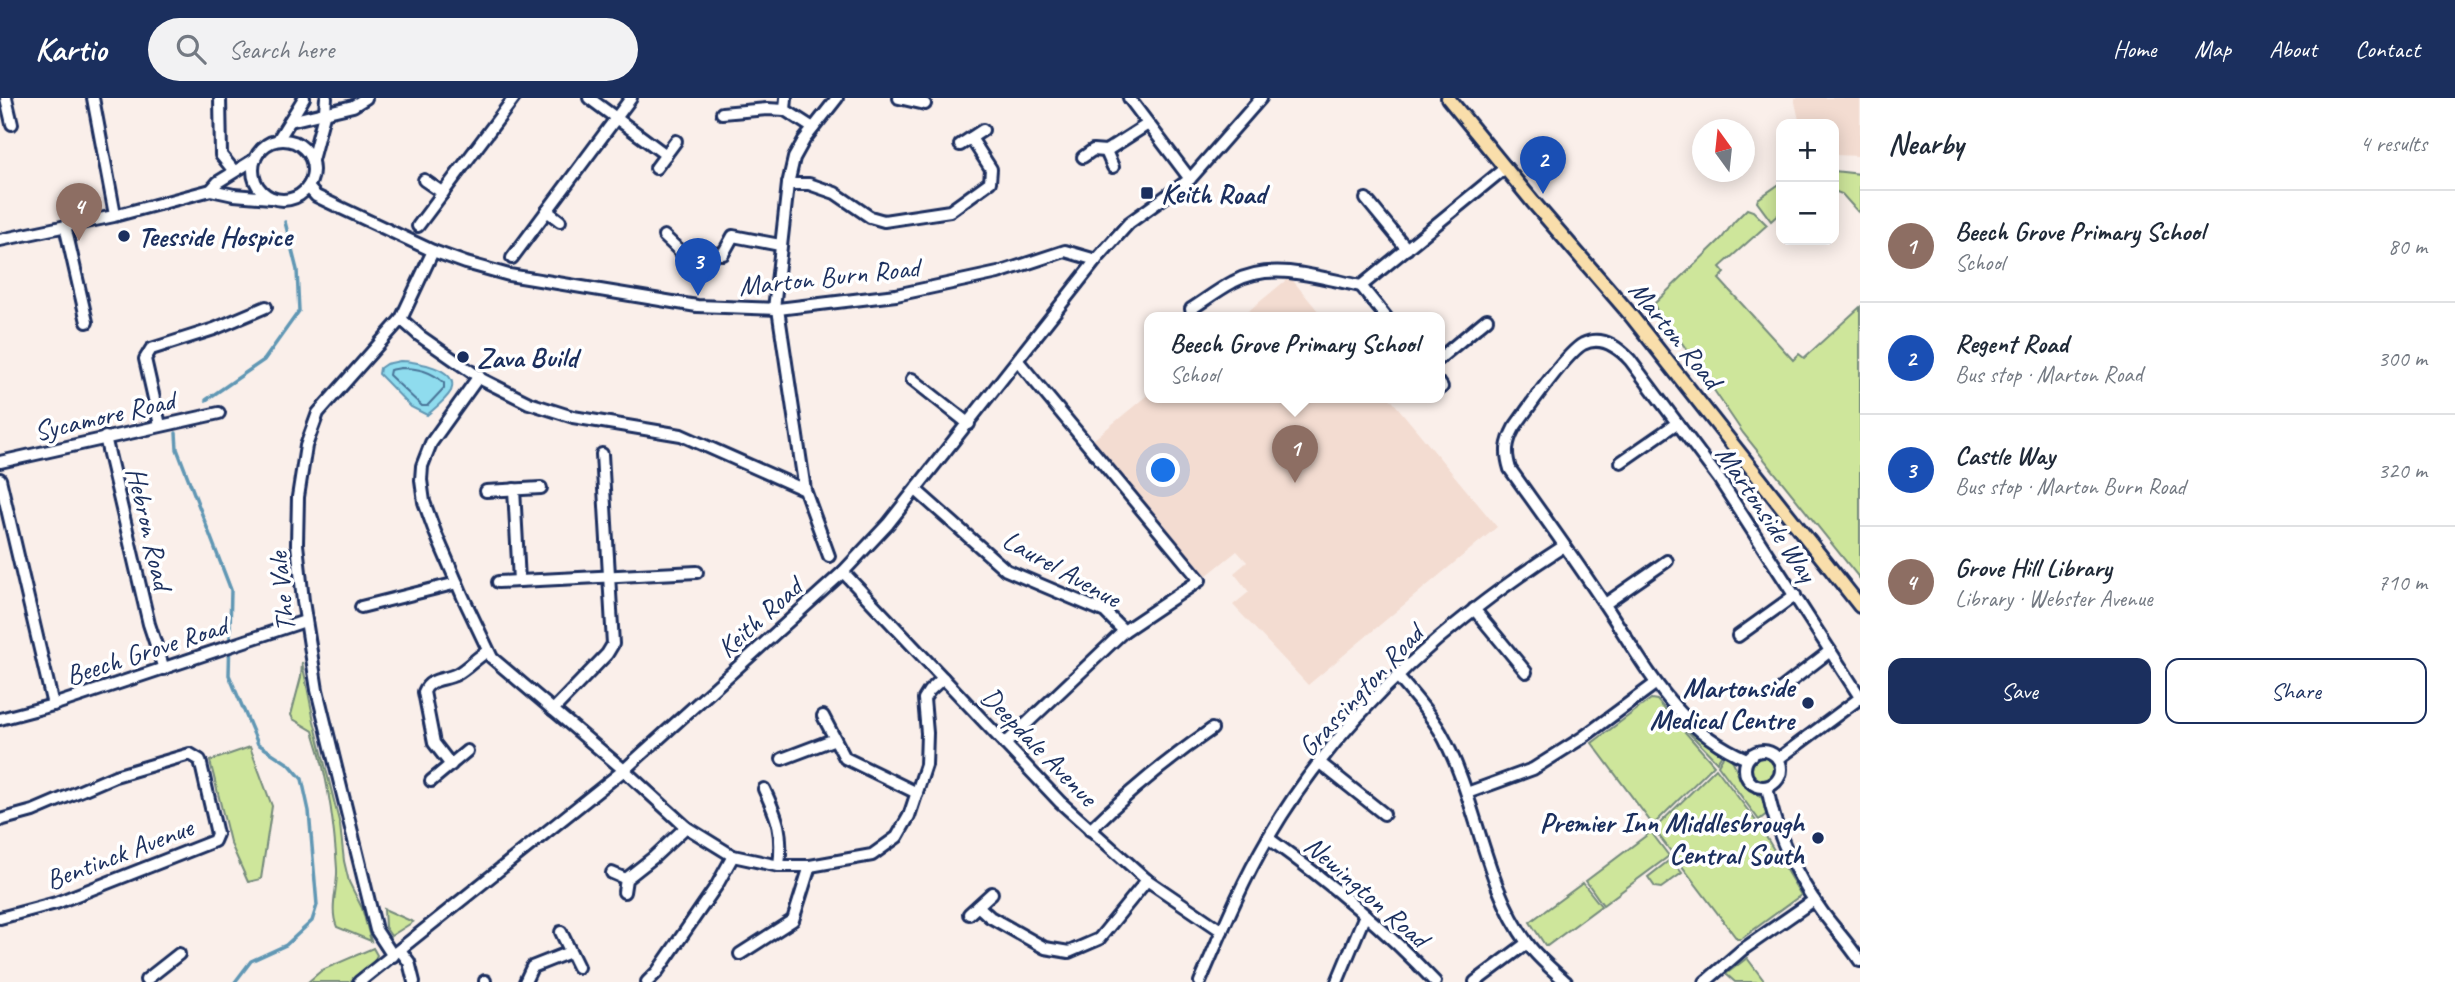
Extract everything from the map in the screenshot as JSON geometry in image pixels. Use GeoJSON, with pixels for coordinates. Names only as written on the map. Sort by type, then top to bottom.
{"type":"FeatureCollection","features":[{"type":"Feature","properties":{"kind":"main road","name":"Marton Road"},"geometry":{"type":"LineString","coordinates":[[1448,98],[1629,313],[1860,606]]}},
{"type":"Feature","properties":{"kind":"street"},"geometry":{"type":"LineString","coordinates":[[6,98],[12,124]]}},
{"type":"Feature","properties":{"kind":"street"},"geometry":{"type":"LineString","coordinates":[[93,98],[116,215]]}},
{"type":"Feature","properties":{"kind":"street"},"geometry":{"type":"LineString","coordinates":[[220,98],[221,155],[233,172]]}},
{"type":"Feature","properties":{"kind":"street"},"geometry":{"type":"LineString","coordinates":[[278,140],[304,98]]}},
{"type":"Feature","properties":{"kind":"street"},"geometry":{"type":"LineString","coordinates":[[312,160],[325,112],[326,98]]}},
{"type":"Feature","properties":{"kind":"street"},"geometry":{"type":"LineString","coordinates":[[290,121],[353,106],[366,98]]}},
{"type":"Feature","properties":{"kind":"street"},"geometry":{"type":"LineString","coordinates":[[418,226],[514,98]]}},
{"type":"Feature","properties":{"kind":"street"},"geometry":{"type":"LineString","coordinates":[[589,98],[666,155]]}},
{"type":"Feature","properties":{"kind":"street"},"geometry":{"type":"LineString","coordinates":[[512,258],[631,98]]}},
{"type":"Feature","properties":{"kind":"street"},"geometry":{"type":"LineString","coordinates":[[785,110],[786,98]]}},
{"type":"Feature","properties":{"kind":"street"},"geometry":{"type":"LineString","coordinates":[[829,556],[806,489],[776,309],[780,245],[794,158],[837,98]]}},
{"type":"Feature","properties":{"kind":"street"},"geometry":{"type":"LineString","coordinates":[[899,98],[925,104]]}},
{"type":"Feature","properties":{"kind":"street"},"geometry":{"type":"LineString","coordinates":[[1129,98],[1190,179]]}},
{"type":"Feature","properties":{"kind":"street"},"geometry":{"type":"LineString","coordinates":[[1096,260],[1129,223],[1190,179],[1261,98]]}},
{"type":"Feature","properties":{"kind":"street"},"geometry":{"type":"LineString","coordinates":[[722,113],[785,110],[813,128]]}},
{"type":"Feature","properties":{"kind":"street"},"geometry":{"type":"LineString","coordinates":[[1083,157],[1093,150],[1106,151],[1148,124]]}},
{"type":"Feature","properties":{"kind":"street"},"geometry":{"type":"LineString","coordinates":[[960,145],[983,130]]}},
{"type":"Feature","properties":{"kind":"street"},"geometry":{"type":"LineString","coordinates":[[788,184],[809,184],[835,193],[870,216],[884,221],[950,211],[990,182],[991,169],[971,138]]}},
{"type":"Feature","properties":{"kind":"street"},"geometry":{"type":"LineString","coordinates":[[0,240],[116,215],[211,190],[285,200],[294,198],[309,187],[314,169],[312,160],[302,146],[286,139],[264,146],[253,166],[255,182],[271,198]]}},
{"type":"Feature","properties":{"kind":"street"},"geometry":{"type":"LineString","coordinates":[[656,168],[676,141]]}},
{"type":"Feature","properties":{"kind":"street"},"geometry":{"type":"LineString","coordinates":[[1106,151],[1114,167]]}},
{"type":"Feature","properties":{"kind":"street"},"geometry":{"type":"LineString","coordinates":[[211,190],[218,182],[255,159]]}},
{"type":"Feature","properties":{"kind":"street"},"geometry":{"type":"LineString","coordinates":[[1361,286],[1505,168]]}},
{"type":"Feature","properties":{"kind":"street"},"geometry":{"type":"LineString","coordinates":[[424,180],[443,193]]}},
{"type":"Feature","properties":{"kind":"street","name":"Marton Burn Road"},"geometry":{"type":"LineString","coordinates":[[309,187],[316,196],[466,264],[509,275],[697,306],[776,309],[937,288],[998,273],[1065,251],[1096,260]]}},
{"type":"Feature","properties":{"kind":"street"},"geometry":{"type":"LineString","coordinates":[[1366,198],[1407,249]]}},
{"type":"Feature","properties":{"kind":"street"},"geometry":{"type":"LineString","coordinates":[[547,211],[561,221]]}},
{"type":"Feature","properties":{"kind":"street"},"geometry":{"type":"LineString","coordinates":[[65,226],[87,322]]}},
{"type":"Feature","properties":{"kind":"street"},"geometry":{"type":"LineString","coordinates":[[664,236],[681,252],[723,254],[733,236],[780,245]]}},
{"type":"Feature","properties":{"kind":"street","name":"The Vale"},"geometry":{"type":"LineString","coordinates":[[414,982],[409,962],[376,930],[317,690],[305,621],[297,544],[298,497],[306,446],[318,413],[401,319],[433,251]]}},
{"type":"Feature","properties":{"kind":"street","name":"Keith Road"},"geometry":{"type":"LineString","coordinates":[[359,982],[624,770],[843,572],[873,542],[916,489],[1096,260]]}},
{"type":"Feature","properties":{"kind":"street"},"geometry":{"type":"LineString","coordinates":[[1191,309],[1235,281],[1265,271],[1292,272],[1361,286],[1382,312]]}},
{"type":"Feature","properties":{"kind":"street"},"geometry":{"type":"LineString","coordinates":[[160,425],[145,359],[151,349],[214,329],[265,307]]}},
{"type":"Feature","properties":{"kind":"street"},"geometry":{"type":"LineString","coordinates":[[401,319],[420,336],[478,376],[529,403],[573,417],[681,435],[806,489]]}},
{"type":"Feature","properties":{"kind":"street"},"geometry":{"type":"LineString","coordinates":[[1445,354],[1487,319]]}},
{"type":"Feature","properties":{"kind":"street","name":"Martonside Way"},"geometry":{"type":"LineString","coordinates":[[1564,546],[1510,469],[1506,456],[1507,440],[1571,354],[1583,344],[1599,341],[1618,346],[1719,479],[1860,698]]}},
{"type":"Feature","properties":{"kind":"street"},"geometry":{"type":"LineString","coordinates":[[1005,744],[1124,631],[1200,580],[1018,361]]}},
{"type":"Feature","properties":{"kind":"street"},"geometry":{"type":"LineString","coordinates":[[478,376],[437,432],[426,453],[422,466],[421,490],[457,583],[488,651],[503,668],[624,770],[686,827],[733,856],[779,866],[810,866],[872,855],[897,837],[909,816],[926,765],[925,699],[929,691],[943,678]]}},
{"type":"Feature","properties":{"kind":"street"},"geometry":{"type":"LineString","coordinates":[[912,379],[968,424]]}},
{"type":"Feature","properties":{"kind":"street","name":"Sycamore Road"},"geometry":{"type":"LineString","coordinates":[[0,462],[219,412]]}},
{"type":"Feature","properties":{"kind":"street"},"geometry":{"type":"LineString","coordinates":[[1621,462],[1676,423]]}},
{"type":"Feature","properties":{"kind":"street","name":"Hebron Road"},"geometry":{"type":"LineString","coordinates":[[105,438],[149,624],[164,669]]}},
{"type":"Feature","properties":{"kind":"street"},"geometry":{"type":"LineString","coordinates":[[553,710],[607,654],[612,644],[602,454]]}},
{"type":"Feature","properties":{"kind":"street"},"geometry":{"type":"LineString","coordinates":[[0,478],[53,705]]}},
{"type":"Feature","properties":{"kind":"street"},"geometry":{"type":"LineString","coordinates":[[486,492],[541,488]]}},
{"type":"Feature","properties":{"kind":"street"},"geometry":{"type":"LineString","coordinates":[[514,489],[519,581]]}},
{"type":"Feature","properties":{"kind":"street","name":"Laurel Avenue"},"geometry":{"type":"LineString","coordinates":[[916,489],[1006,570],[1105,612],[1124,631]]}},
{"type":"Feature","properties":{"kind":"street"},"geometry":{"type":"LineString","coordinates":[[1564,546],[1605,604],[1655,684],[1704,734],[1726,750],[1747,759]]}},
{"type":"Feature","properties":{"kind":"street","name":"Grassington Road"},"geometry":{"type":"LineString","coordinates":[[1200,982],[1241,887],[1268,838],[1340,736],[1397,676],[1474,609],[1564,546]]}},
{"type":"Feature","properties":{"kind":"street"},"geometry":{"type":"LineString","coordinates":[[1605,604],[1667,561]]}},
{"type":"Feature","properties":{"kind":"street"},"geometry":{"type":"LineString","coordinates":[[498,582],[697,572]]}},
{"type":"Feature","properties":{"kind":"street","name":"Deepdale Avenue"},"geometry":{"type":"LineString","coordinates":[[843,572],[1060,802],[1147,880],[1222,931]]}},
{"type":"Feature","properties":{"kind":"street"},"geometry":{"type":"LineString","coordinates":[[361,607],[457,583]]}},
{"type":"Feature","properties":{"kind":"street"},"geometry":{"type":"LineString","coordinates":[[1738,636],[1795,595]]}},
{"type":"Feature","properties":{"kind":"street"},"geometry":{"type":"LineString","coordinates":[[1474,609],[1526,672]]}},
{"type":"Feature","properties":{"kind":"street","name":"Beech Grove Road"},"geometry":{"type":"LineString","coordinates":[[0,719],[53,705],[305,621]]}},
{"type":"Feature","properties":{"kind":"street"},"geometry":{"type":"LineString","coordinates":[[451,765],[434,743],[424,692],[432,681],[457,674],[488,651]]}},
{"type":"Feature","properties":{"kind":"street"},"geometry":{"type":"LineString","coordinates":[[1777,692],[1830,651]]}},
{"type":"Feature","properties":{"kind":"street"},"geometry":{"type":"LineString","coordinates":[[1397,676],[1439,730],[1467,793],[1488,863],[1506,906],[1527,943],[1566,982]]}},
{"type":"Feature","properties":{"kind":"street"},"geometry":{"type":"LineString","coordinates":[[1467,793],[1533,769],[1582,738],[1655,684]]}},
{"type":"Feature","properties":{"kind":"street"},"geometry":{"type":"LineString","coordinates":[[1778,759],[1860,698]]}},
{"type":"Feature","properties":{"kind":"street"},"geometry":{"type":"LineString","coordinates":[[823,716],[845,758],[916,793]]}},
{"type":"Feature","properties":{"kind":"street"},"geometry":{"type":"LineString","coordinates":[[1090,830],[1129,791],[1164,762],[1212,729]]}},
{"type":"Feature","properties":{"kind":"street"},"geometry":{"type":"LineString","coordinates":[[782,759],[835,739]]}},
{"type":"Feature","properties":{"kind":"street"},"geometry":{"type":"LineString","coordinates":[[431,781],[467,751]]}},
{"type":"Feature","properties":{"kind":"street"},"geometry":{"type":"LineString","coordinates":[[1763,751],[1774,755],[1781,765],[1777,781],[1768,787],[1756,787],[1747,780],[1744,769],[1747,759],[1763,751]]}},
{"type":"Feature","properties":{"kind":"street","name":"Bentinck Avenue"},"geometry":{"type":"LineString","coordinates":[[0,820],[33,811],[115,776],[190,754],[200,760],[218,834],[214,841],[56,903],[0,918]]}},
{"type":"Feature","properties":{"kind":"street"},"geometry":{"type":"LineString","coordinates":[[1320,762],[1384,814]]}},
{"type":"Feature","properties":{"kind":"street"},"geometry":{"type":"LineString","coordinates":[[1768,787],[1778,830],[1795,867],[1815,900],[1860,961]]}},
{"type":"Feature","properties":{"kind":"street"},"geometry":{"type":"LineString","coordinates":[[764,789],[775,811],[782,841],[779,866]]}},
{"type":"Feature","properties":{"kind":"street"},"geometry":{"type":"LineString","coordinates":[[624,892],[626,879],[686,827]]}},
{"type":"Feature","properties":{"kind":"street","name":"Newington Road"},"geometry":{"type":"LineString","coordinates":[[1268,838],[1366,915],[1435,982]]}},
{"type":"Feature","properties":{"kind":"street"},"geometry":{"type":"LineString","coordinates":[[647,982],[657,972],[718,885],[733,856]]}},
{"type":"Feature","properties":{"kind":"street"},"geometry":{"type":"LineString","coordinates":[[740,954],[793,920],[810,866]]}},
{"type":"Feature","properties":{"kind":"street"},"geometry":{"type":"LineString","coordinates":[[612,873],[626,879]]}},
{"type":"Feature","properties":{"kind":"street"},"geometry":{"type":"LineString","coordinates":[[978,906],[990,917],[1045,948],[1069,952],[1099,939],[1147,880]]}},
{"type":"Feature","properties":{"kind":"street"},"geometry":{"type":"LineString","coordinates":[[970,914],[992,893]]}},
{"type":"Feature","properties":{"kind":"street"},"geometry":{"type":"LineString","coordinates":[[1705,982],[1742,950],[1815,900]]}},
{"type":"Feature","properties":{"kind":"street"},"geometry":{"type":"LineString","coordinates":[[1337,982],[1366,915]]}},
{"type":"Feature","properties":{"kind":"street"},"geometry":{"type":"LineString","coordinates":[[561,932],[578,967]]}},
{"type":"Feature","properties":{"kind":"street"},"geometry":{"type":"LineString","coordinates":[[1475,982],[1527,943]]}},
{"type":"Feature","properties":{"kind":"street"},"geometry":{"type":"LineString","coordinates":[[525,982],[532,967],[570,952]]}},
{"type":"Feature","properties":{"kind":"street"},"geometry":{"type":"LineString","coordinates":[[143,981],[179,954]]}},
{"type":"Feature","properties":{"kind":"shaded area"},"geometry":{"type":"Polygon","coordinates":[[[1794,98],[1860,98],[1860,156],[1839,155],[1839,119],[1799,119],[1794,98]]]}},
{"type":"Feature","properties":{"kind":"shaded area"},"geometry":{"type":"Polygon","coordinates":[[[1290,277],[1319,312],[1247,312],[1290,277]]]}},
{"type":"Feature","properties":{"kind":"shaded area"},"geometry":{"type":"Polygon","coordinates":[[[1144,398],[1144,403],[1394,403],[1497,527],[1308,685],[1233,605],[1249,592],[1234,573],[1247,562],[1237,551],[1206,576],[1093,440],[1144,398]]]}},
{"type":"Feature","properties":{"kind":"green space"},"geometry":{"type":"Polygon","coordinates":[[[1839,172],[1860,174],[1858,212],[1839,193],[1839,172]]]}},
{"type":"Feature","properties":{"kind":"green space"},"geometry":{"type":"Polygon","coordinates":[[[1776,186],[1776,216],[1771,221],[1757,202],[1776,186]]]}},
{"type":"Feature","properties":{"kind":"green space"},"geometry":{"type":"Polygon","coordinates":[[[1747,209],[1753,211],[1767,225],[1720,267],[1725,273],[1719,279],[1793,360],[1799,354],[1804,358],[1860,307],[1860,579],[1743,433],[1654,304],[1722,238],[1747,209]]]}},
{"type":"Feature","properties":{"kind":"green space"},"geometry":{"type":"Polygon","coordinates":[[[302,662],[340,825],[349,882],[362,908],[371,941],[337,927],[335,920],[337,869],[326,782],[313,731],[291,715],[302,662]]]}},
{"type":"Feature","properties":{"kind":"green space"},"geometry":{"type":"Polygon","coordinates":[[[1655,692],[1723,752],[1717,762],[1676,719],[1655,692]]]}},
{"type":"Feature","properties":{"kind":"green space"},"geometry":{"type":"Polygon","coordinates":[[[1651,699],[1657,700],[1714,765],[1653,825],[1592,743],[1651,699]]]}},
{"type":"Feature","properties":{"kind":"green space"},"geometry":{"type":"Polygon","coordinates":[[[250,747],[272,806],[261,879],[248,882],[230,842],[210,761],[250,747]]]}},
{"type":"Feature","properties":{"kind":"green space"},"geometry":{"type":"Polygon","coordinates":[[[1725,753],[1734,763],[1742,783],[1763,800],[1768,813],[1759,820],[1718,765],[1725,753]]]}},
{"type":"Feature","properties":{"kind":"green space"},"geometry":{"type":"Polygon","coordinates":[[[1763,755],[1773,759],[1777,769],[1773,779],[1763,783],[1753,779],[1749,769],[1753,759],[1763,755]]]}},
{"type":"Feature","properties":{"kind":"green space"},"geometry":{"type":"Polygon","coordinates":[[[1716,768],[1759,825],[1801,895],[1741,939],[1737,939],[1654,829],[1716,768]]]}},
{"type":"Feature","properties":{"kind":"green space"},"geometry":{"type":"Polygon","coordinates":[[[1651,832],[1669,856],[1603,905],[1586,881],[1651,832]]]}},
{"type":"Feature","properties":{"kind":"green space"},"geometry":{"type":"Polygon","coordinates":[[[1671,859],[1682,873],[1661,888],[1655,887],[1648,877],[1671,859]]]}},
{"type":"Feature","properties":{"kind":"green space"},"geometry":{"type":"Polygon","coordinates":[[[1583,883],[1601,906],[1545,945],[1530,922],[1583,883]]]}},
{"type":"Feature","properties":{"kind":"green space"},"geometry":{"type":"Polygon","coordinates":[[[384,909],[413,922],[391,936],[385,927],[384,909]]]}},
{"type":"Feature","properties":{"kind":"green space"},"geometry":{"type":"Polygon","coordinates":[[[373,948],[377,955],[373,964],[350,982],[308,982],[322,970],[373,948]]]}},
{"type":"Feature","properties":{"kind":"green space"},"geometry":{"type":"Polygon","coordinates":[[[1747,958],[1765,982],[1735,982],[1726,974],[1747,958]]]}},
{"type":"Feature","properties":{"kind":"water"},"geometry":{"type":"Polygon","coordinates":[[[400,361],[434,367],[443,371],[452,383],[451,391],[427,415],[411,407],[379,374],[380,368],[386,364],[400,361]]]}},
{"type":"Feature","properties":{"kind":"waterway"},"geometry":{"type":"LineString","coordinates":[[206,400],[264,360],[299,311],[297,270],[285,222]]}},
{"type":"Feature","properties":{"kind":"waterway"},"geometry":{"type":"LineString","coordinates":[[176,433],[177,449],[231,590],[229,675],[258,744],[290,765],[302,779],[309,811],[317,905],[312,921],[286,945],[251,961],[235,982]]}},
{"type":"Feature","properties":{"kind":"place","name":"Keith Road"},"geometry":{"type":"Point","coordinates":[1147,193]}},
{"type":"Feature","properties":{"kind":"place","name":"Regent Road"},"geometry":{"type":"Point","coordinates":[1543,194]}},
{"type":"Feature","properties":{"kind":"place","name":"Teesside Hospice"},"geometry":{"type":"Point","coordinates":[124,236]}},
{"type":"Feature","properties":{"kind":"place","name":"Grove Hill Library"},"geometry":{"type":"Point","coordinates":[79,241]}},
{"type":"Feature","properties":{"kind":"place","name":"Castle Way"},"geometry":{"type":"Point","coordinates":[698,296]}},
{"type":"Feature","properties":{"kind":"place","name":"Zava Build"},"geometry":{"type":"Point","coordinates":[463,357]}},
{"type":"Feature","properties":{"kind":"place","name":"Beech Grove Primary School"},"geometry":{"type":"Point","coordinates":[1295,483]}},
{"type":"Feature","properties":{"kind":"place","name":"Martonside Medical Centre"},"geometry":{"type":"Point","coordinates":[1808,703]}},
{"type":"Feature","properties":{"kind":"place","name":"Premier Inn Middlesbrough Central South"},"geometry":{"type":"Point","coordinates":[1818,838]}}]}
